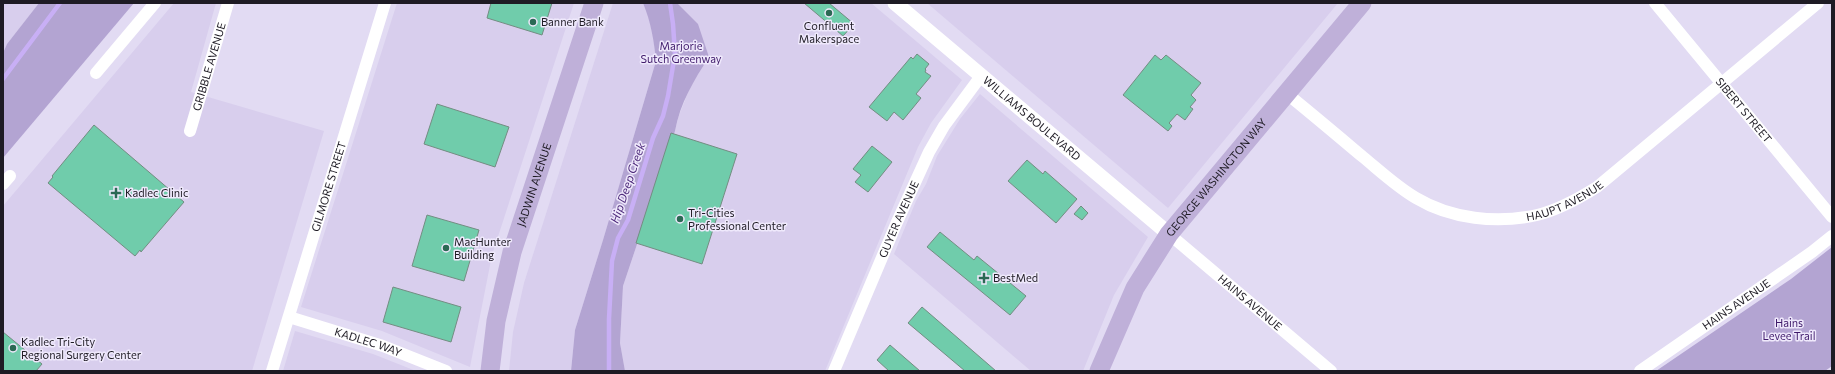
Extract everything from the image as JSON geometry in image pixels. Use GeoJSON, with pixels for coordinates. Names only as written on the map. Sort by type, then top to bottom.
{"type":"FeatureCollection","features":[{"type":"Feature","properties":{"kind":"main road","name":"JADWIN AVENUE"},"geometry":{"type":"LineString","coordinates":[[490,371],[496,321],[512,252],[594,3]]}},
{"type":"Feature","properties":{"kind":"main road","name":"GEORGE WASHINGTON WAY"},"geometry":{"type":"LineString","coordinates":[[1099,371],[1135,288],[1169,234],[1362,3]]}},
{"type":"Feature","properties":{"kind":"street"},"geometry":{"type":"LineString","coordinates":[[96,73],[155,3]]}},
{"type":"Feature","properties":{"kind":"street","name":"GRIBBLE AVENUE"},"geometry":{"type":"LineString","coordinates":[[190,130],[228,3]]}},
{"type":"Feature","properties":{"kind":"street","name":"GILMORE STREET"},"geometry":{"type":"LineString","coordinates":[[272,371],[385,3]]}},
{"type":"Feature","properties":{"kind":"street","name":"WILLIAMS BOULEVARD"},"geometry":{"type":"LineString","coordinates":[[895,3],[1169,234]]}},
{"type":"Feature","properties":{"kind":"street","name":"SIBERT STREET"},"geometry":{"type":"LineString","coordinates":[[1655,3],[1832,218]]}},
{"type":"Feature","properties":{"kind":"street","name":"HAUPT AVENUE"},"geometry":{"type":"LineString","coordinates":[[1286,93],[1392,182],[1416,198],[1464,217],[1513,219],[1537,215],[1578,199],[1597,187],[1818,3]]}},
{"type":"Feature","properties":{"kind":"street","name":"GUYER AVENUE"},"geometry":{"type":"LineString","coordinates":[[834,371],[897,222],[929,152],[944,126],[980,76]]}},
{"type":"Feature","properties":{"kind":"street","name":"HAINS AVENUE"},"geometry":{"type":"LineString","coordinates":[[1169,234],[1331,371]]}},
{"type":"Feature","properties":{"kind":"street","name":"HAINS AVENUE"},"geometry":{"type":"LineString","coordinates":[[1640,371],[1812,252],[1832,236]]}},
{"type":"Feature","properties":{"kind":"street","name":"KADLEC WAY"},"geometry":{"type":"LineString","coordinates":[[288,317],[383,346],[446,371]]}},
{"type":"Feature","properties":{"kind":"shaded area"},"geometry":{"type":"Polygon","coordinates":[[[3,3],[39,3],[7,44],[3,53],[3,3]]]}},
{"type":"Feature","properties":{"kind":"shaded area"},"geometry":{"type":"Polygon","coordinates":[[[174,3],[216,3],[191,92],[324,131],[252,371],[3,371],[3,206],[174,3]]]}},
{"type":"Feature","properties":{"kind":"shaded area"},"geometry":{"type":"Polygon","coordinates":[[[397,3],[574,3],[492,255],[470,367],[382,331],[301,307],[397,3]]]}},
{"type":"Feature","properties":{"kind":"shaded area"},"geometry":{"type":"Polygon","coordinates":[[[613,3],[643,3],[648,14],[653,36],[656,61],[575,330],[571,371],[509,371],[513,332],[524,283],[613,3]]]}},
{"type":"Feature","properties":{"kind":"shaded area"},"geometry":{"type":"Polygon","coordinates":[[[677,3],[871,3],[962,80],[931,123],[918,147],[825,371],[625,371],[620,343],[623,286],[678,118],[691,85],[709,57],[677,3]]]}},
{"type":"Feature","properties":{"kind":"shaded area"},"geometry":{"type":"Polygon","coordinates":[[[927,3],[1338,3],[1168,208],[927,3]]]}},
{"type":"Feature","properties":{"kind":"shaded area"},"geometry":{"type":"Polygon","coordinates":[[[980,94],[1148,237],[1114,295],[1083,371],[1031,371],[894,254],[937,156],[960,119],[980,94]]]}},
{"type":"Feature","properties":{"kind":"shaded area"},"geometry":{"type":"Polygon","coordinates":[[[295,331],[373,354],[416,371],[283,371],[295,331]]]}},
{"type":"Feature","properties":{"kind":"green space"},"geometry":{"type":"Polygon","coordinates":[[[39,3],[134,3],[3,158],[3,53],[7,44],[39,3]]]}},
{"type":"Feature","properties":{"kind":"green space","name":"Marjorie Sutch Greenway"},"geometry":{"type":"Polygon","coordinates":[[[643,3],[677,3],[698,24],[709,57],[693,83],[680,111],[675,131],[623,286],[620,343],[625,371],[571,371],[575,330],[656,61],[652,32],[643,3]]]}},
{"type":"Feature","properties":{"kind":"green space","name":"Hains Levee Trail"},"geometry":{"type":"Polygon","coordinates":[[[1832,247],[1832,366],[1825,371],[1656,371],[1791,279],[1832,247]]]}},
{"type":"Feature","properties":{"kind":"building"},"geometry":{"type":"Polygon","coordinates":[[[491,3],[552,3],[542,35],[487,18],[491,3]]]}},
{"type":"Feature","properties":{"kind":"building","name":"Confluent Makerspace"},"geometry":{"type":"Polygon","coordinates":[[[804,3],[829,3],[854,24],[843,36],[804,3]]]}},
{"type":"Feature","properties":{"kind":"building"},"geometry":{"type":"Polygon","coordinates":[[[917,54],[929,64],[925,69],[925,72],[931,76],[916,94],[921,98],[903,120],[894,112],[887,121],[869,107],[911,57],[913,59],[917,54]]]}},
{"type":"Feature","properties":{"kind":"building"},"geometry":{"type":"Polygon","coordinates":[[[1155,55],[1161,60],[1166,55],[1201,83],[1191,95],[1196,100],[1190,107],[1193,109],[1185,120],[1177,114],[1169,123],[1172,126],[1168,131],[1123,95],[1155,55]]]}},
{"type":"Feature","properties":{"kind":"building"},"geometry":{"type":"Polygon","coordinates":[[[437,104],[509,127],[495,167],[424,144],[437,104]]]}},
{"type":"Feature","properties":{"kind":"building","name":"Kadlec Clinic"},"geometry":{"type":"Polygon","coordinates":[[[94,125],[184,202],[141,252],[140,250],[135,256],[48,183],[53,177],[52,176],[94,125]]]}},
{"type":"Feature","properties":{"kind":"building","name":"Tri-Cities Professional Center"},"geometry":{"type":"Polygon","coordinates":[[[671,133],[737,154],[702,264],[636,243],[671,133]]]}},
{"type":"Feature","properties":{"kind":"building"},"geometry":{"type":"Polygon","coordinates":[[[872,146],[892,162],[868,192],[855,182],[861,175],[853,169],[872,146]]]}},
{"type":"Feature","properties":{"kind":"building"},"geometry":{"type":"Polygon","coordinates":[[[1027,160],[1043,174],[1045,171],[1077,199],[1056,223],[1008,181],[1027,160]]]}},
{"type":"Feature","properties":{"kind":"building"},"geometry":{"type":"Polygon","coordinates":[[[1081,206],[1088,213],[1082,220],[1074,214],[1081,206]]]}},
{"type":"Feature","properties":{"kind":"building","name":"MacHunter Building"},"geometry":{"type":"Polygon","coordinates":[[[427,215],[479,230],[464,281],[412,266],[427,215]]]}},
{"type":"Feature","properties":{"kind":"building","name":"BestMed"},"geometry":{"type":"Polygon","coordinates":[[[940,232],[974,260],[977,256],[1026,296],[1010,315],[927,247],[940,232]]]}},
{"type":"Feature","properties":{"kind":"building"},"geometry":{"type":"Polygon","coordinates":[[[393,287],[461,307],[451,342],[383,322],[393,287]]]}},
{"type":"Feature","properties":{"kind":"building"},"geometry":{"type":"Polygon","coordinates":[[[922,307],[996,371],[965,371],[908,323],[922,307]]]}},
{"type":"Feature","properties":{"kind":"building","name":"Kadlec Tri-City Regional Surgery Center"},"geometry":{"type":"Polygon","coordinates":[[[3,332],[42,364],[36,371],[3,371],[3,332]]]}},
{"type":"Feature","properties":{"kind":"building"},"geometry":{"type":"Polygon","coordinates":[[[890,345],[920,371],[889,371],[877,360],[890,345]]]}},
{"type":"Feature","properties":{"kind":"waterway","name":"Hip Deep Creek"},"geometry":{"type":"LineString","coordinates":[[3,79],[60,3]]}},
{"type":"Feature","properties":{"kind":"waterway","name":"Hip Deep Creek"},"geometry":{"type":"LineString","coordinates":[[609,371],[609,319],[612,261],[618,238],[628,220],[653,138],[663,116],[668,96],[675,54],[670,3]]}},
{"type":"Feature","properties":{"kind":"place","name":"Confluent Makerspace"},"geometry":{"type":"Point","coordinates":[829,13]}},
{"type":"Feature","properties":{"kind":"place","name":"Banner Bank"},"geometry":{"type":"Point","coordinates":[533,22]}},
{"type":"Feature","properties":{"kind":"place","name":"Kadlec Clinic"},"geometry":{"type":"Point","coordinates":[116,193]}},
{"type":"Feature","properties":{"kind":"place","name":"Tri-Cities Professional Center"},"geometry":{"type":"Point","coordinates":[680,219]}},
{"type":"Feature","properties":{"kind":"place","name":"MacHunter Building"},"geometry":{"type":"Point","coordinates":[446,248]}},
{"type":"Feature","properties":{"kind":"place","name":"BestMed"},"geometry":{"type":"Point","coordinates":[984,278]}},
{"type":"Feature","properties":{"kind":"place","name":"Kadlec Tri-City Regional Surgery Center"},"geometry":{"type":"Point","coordinates":[13,348]}}]}
